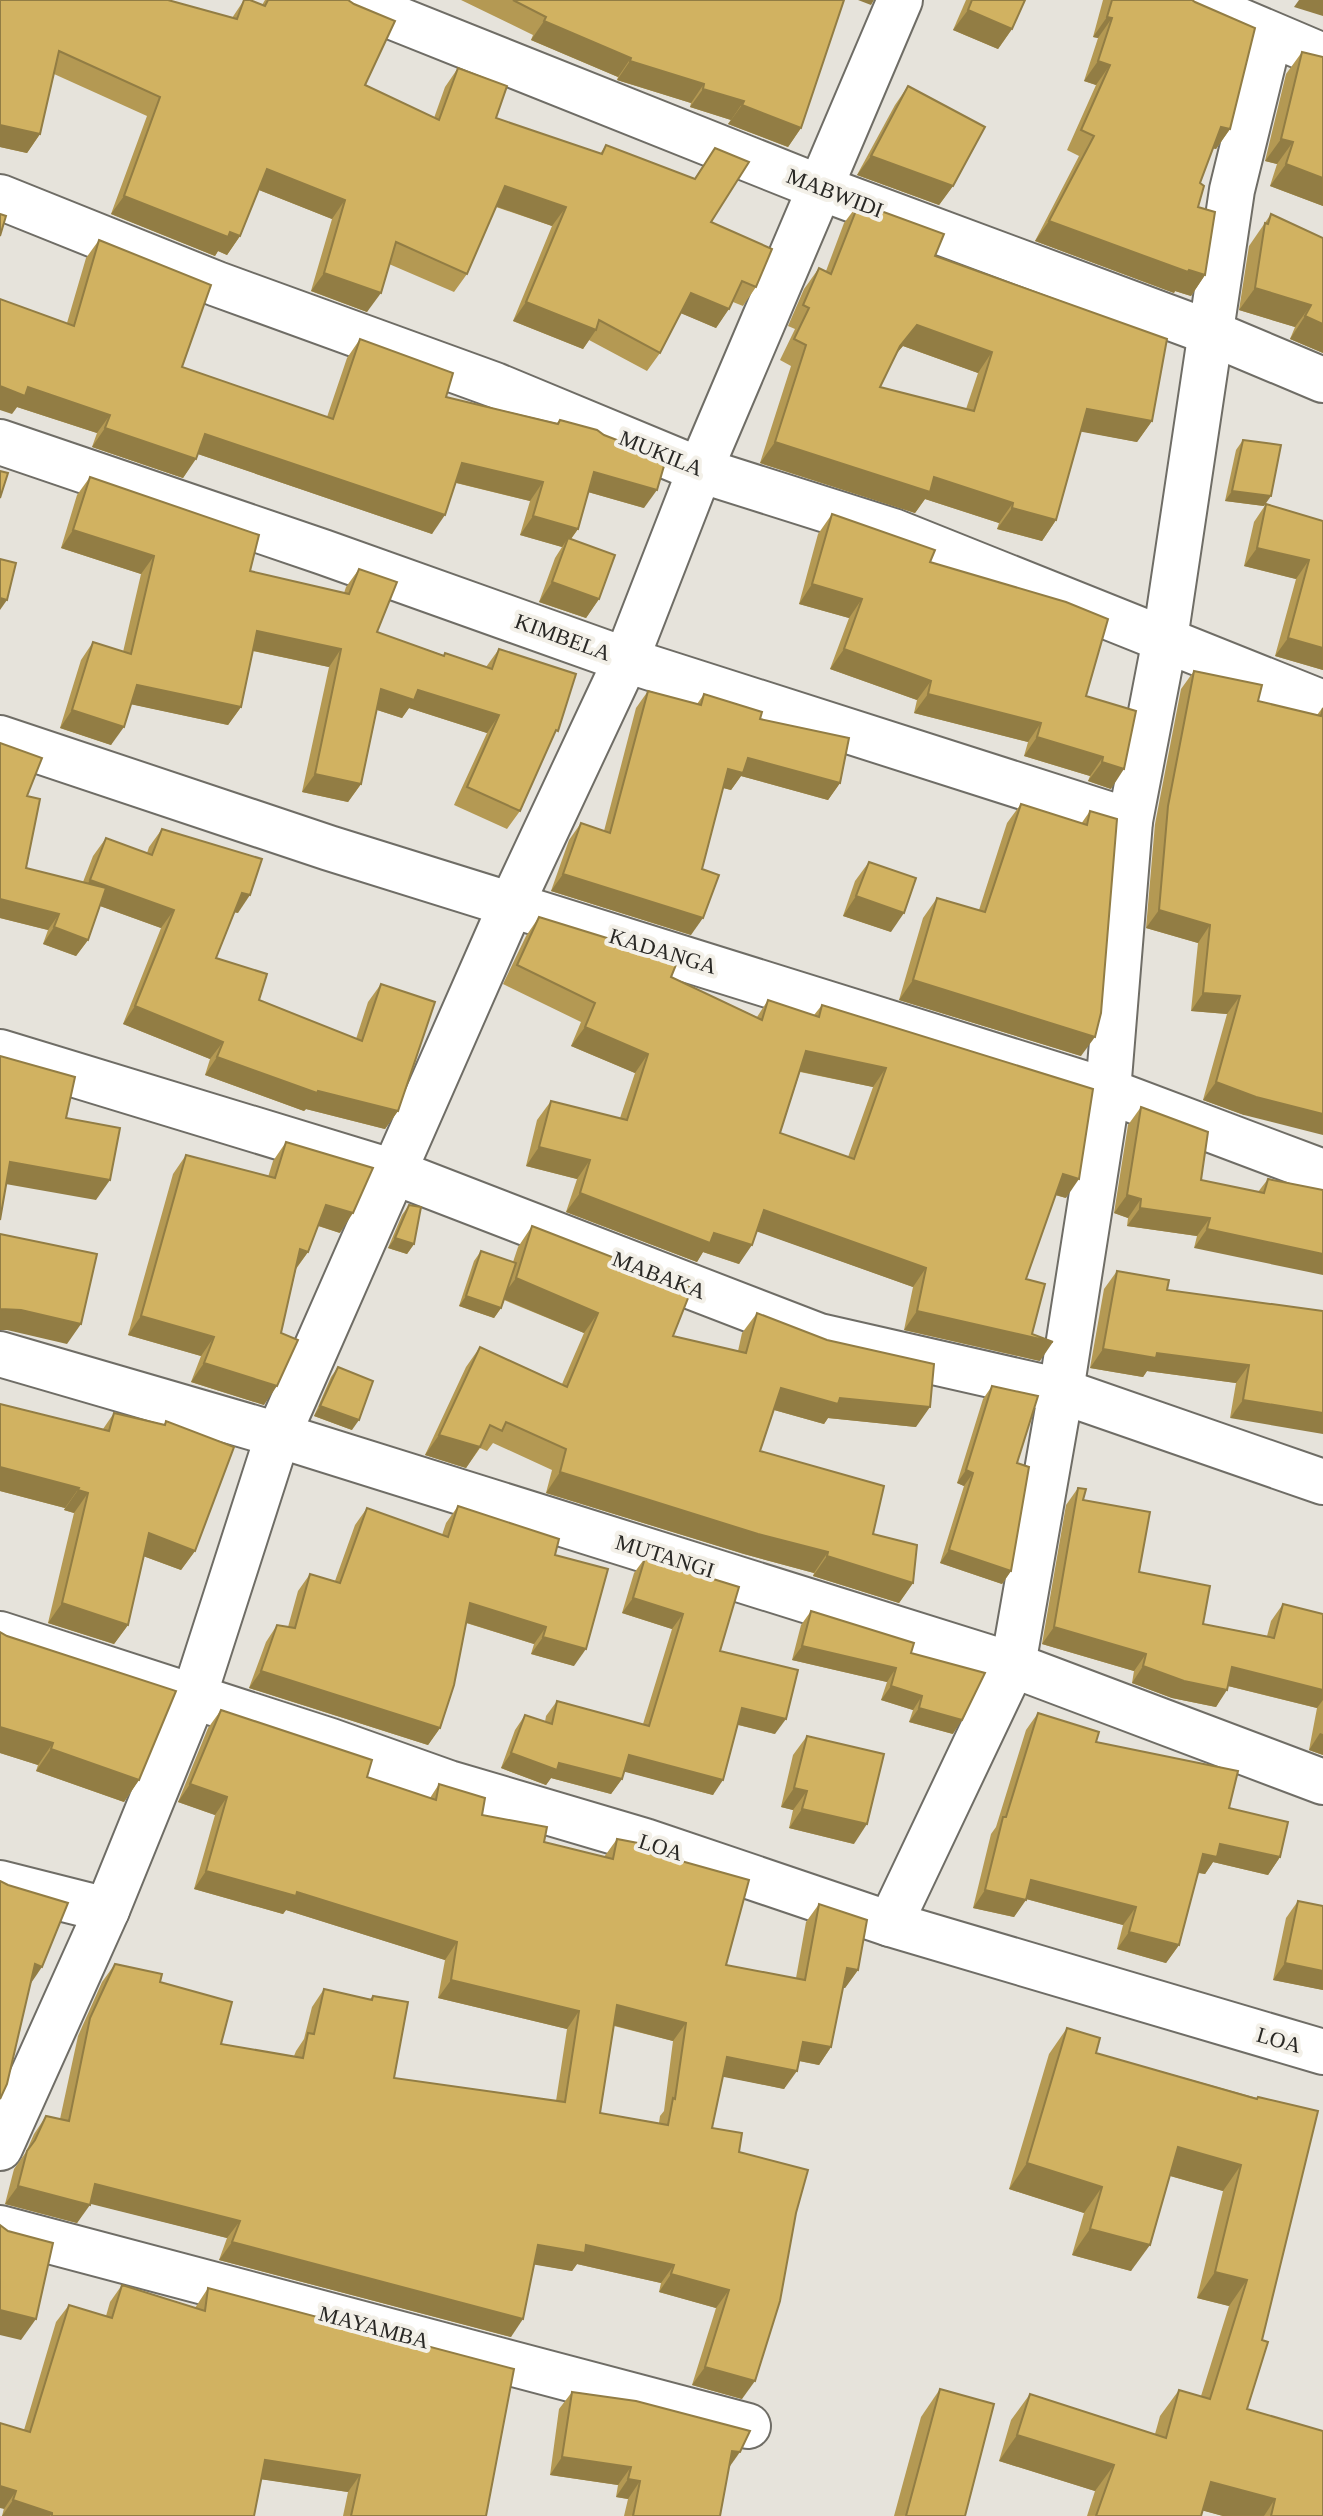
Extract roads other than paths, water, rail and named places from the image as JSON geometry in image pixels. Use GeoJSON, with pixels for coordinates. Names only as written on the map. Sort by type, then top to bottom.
{"type":"FeatureCollection","features":[{"type":"Feature","properties":{"kind":"street","name":"MABWIDI"},"geometry":{"type":"LineString","coordinates":[[350,0],[821,188],[1211,333],[1323,380]]}},
{"type":"Feature","properties":{"kind":"street"},"geometry":{"type":"LineString","coordinates":[[0,2148],[107,1910],[194,1696],[278,1435],[512,903],[626,660],[700,470],[900,0]]}},
{"type":"Feature","properties":{"kind":"street"},"geometry":{"type":"LineString","coordinates":[[1191,0],[1247,18],[1323,56]]}},
{"type":"Feature","properties":{"kind":"street"},"geometry":{"type":"LineString","coordinates":[[890,1924],[1013,1665],[1061,1391],[1108,1091],[1130,821],[1165,639],[1232,190],[1247,18]]}},
{"type":"Feature","properties":{"kind":"street","name":"MUKILA"},"geometry":{"type":"LineString","coordinates":[[0,197],[217,284],[495,385],[700,470],[893,531],[1323,703]]}},
{"type":"Feature","properties":{"kind":"street","name":"KIMBELA"},"geometry":{"type":"LineString","coordinates":[[0,442],[626,660],[1130,821]]}},
{"type":"Feature","properties":{"kind":"street","name":"KADANGA"},"geometry":{"type":"LineString","coordinates":[[0,738],[329,848],[1108,1091],[1323,1172]]}},
{"type":"Feature","properties":{"kind":"street","name":"MABAKA"},"geometry":{"type":"LineString","coordinates":[[0,1052],[394,1172],[819,1336],[1061,1391],[1323,1482]]}},
{"type":"Feature","properties":{"kind":"street","name":"MUTANGI"},"geometry":{"type":"LineString","coordinates":[[0,1354],[278,1435],[1013,1665],[1323,1782]]}},
{"type":"Feature","properties":{"kind":"street","name":"LOA"},"geometry":{"type":"LineString","coordinates":[[0,1634],[449,1783],[645,1841],[890,1924],[1323,2052]]}},
{"type":"Feature","properties":{"kind":"street"},"geometry":{"type":"LineString","coordinates":[[0,1883],[107,1910]]}},
{"type":"Feature","properties":{"kind":"street","name":"MAYAMBA"},"geometry":{"type":"LineString","coordinates":[[0,2228],[748,2426]]}}]}
